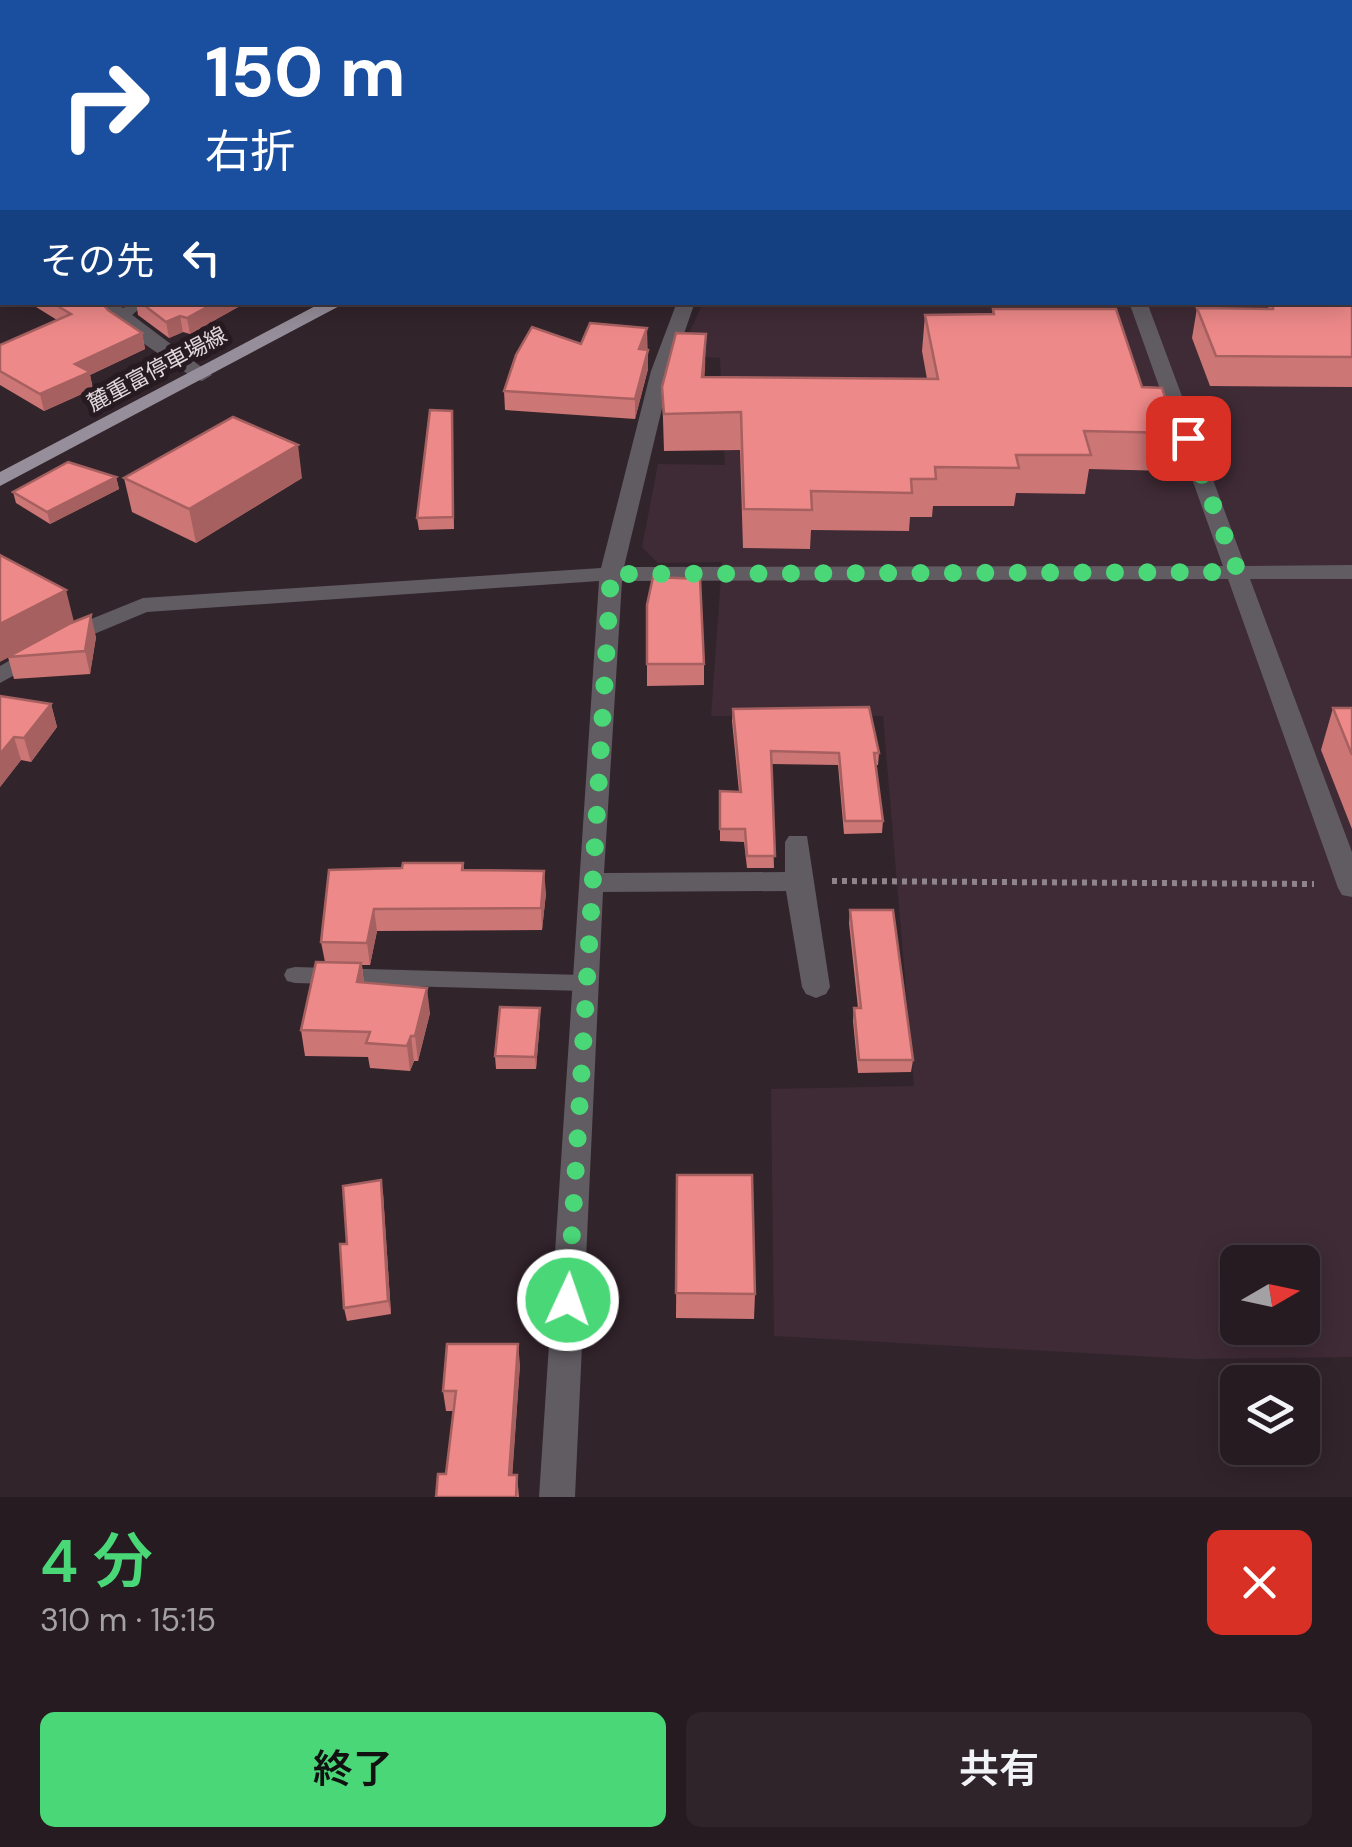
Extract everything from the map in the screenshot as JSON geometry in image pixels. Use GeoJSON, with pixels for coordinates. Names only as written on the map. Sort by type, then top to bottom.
{"type":"FeatureCollection","features":[{"type":"Feature","properties":{"kind":"main road","name":"麓重富停車場線"},"geometry":{"type":"LineString","coordinates":[[0,480],[332,305]]}},
{"type":"Feature","properties":{"kind":"street"},"geometry":{"type":"LineString","coordinates":[[107,305],[120,319],[202,374]]}},
{"type":"Feature","properties":{"kind":"street"},"geometry":{"type":"LineString","coordinates":[[558,1497],[584,984],[611,574],[661,371],[685,305]]}},
{"type":"Feature","properties":{"kind":"street"},"geometry":{"type":"LineString","coordinates":[[1139,305],[1351,886]]}},
{"type":"Feature","properties":{"kind":"street"},"geometry":{"type":"LineString","coordinates":[[0,676],[67,637],[143,604],[611,574],[1352,572]]}},
{"type":"Feature","properties":{"kind":"street"},"geometry":{"type":"LineString","coordinates":[[798,842],[798,881],[816,987]]}},
{"type":"Feature","properties":{"kind":"street"},"geometry":{"type":"LineString","coordinates":[[590,883],[798,881]]}},
{"type":"Feature","properties":{"kind":"lane"},"geometry":{"type":"LineString","coordinates":[[120,319],[136,305]]}},
{"type":"Feature","properties":{"kind":"lane"},"geometry":{"type":"LineString","coordinates":[[294,975],[584,984]]}},
{"type":"Feature","properties":{"kind":"path"},"geometry":{"type":"LineString","coordinates":[[798,881],[1351,886]]}},
{"type":"Feature","properties":{"kind":"shaded area"},"geometry":{"type":"Polygon","coordinates":[[[702,305],[1352,305],[1352,1357],[1193,1359],[774,1336],[771,1089],[914,1086],[883,716],[711,716],[722,562],[658,563],[642,547],[658,464],[725,465],[720,358],[679,355],[702,305]]]}},
{"type":"Feature","properties":{"kind":"building"},"geometry":{"type":"Polygon","coordinates":[[[56,305],[104,305],[142,333],[75,364],[90,372],[40,394],[0,371],[0,345],[71,314],[56,305]]]}},
{"type":"Feature","properties":{"kind":"building"},"geometry":{"type":"Polygon","coordinates":[[[144,305],[211,305],[187,318],[180,316],[166,322],[144,305]]]}},
{"type":"Feature","properties":{"kind":"building"},"geometry":{"type":"Polygon","coordinates":[[[1273,305],[1352,305],[1352,357],[1216,356],[1197,308],[1273,309],[1273,305]]]}},
{"type":"Feature","properties":{"kind":"building"},"geometry":{"type":"Polygon","coordinates":[[[993,309],[1116,309],[1142,387],[1162,388],[1176,433],[1084,431],[1091,455],[1016,455],[1019,468],[935,467],[936,479],[911,479],[912,493],[811,491],[812,510],[744,509],[741,412],[664,414],[662,387],[676,333],[706,334],[702,377],[938,379],[925,315],[994,314],[993,309]]]}},
{"type":"Feature","properties":{"kind":"building"},"geometry":{"type":"Polygon","coordinates":[[[590,323],[647,328],[639,349],[648,350],[635,399],[504,391],[516,355],[532,327],[581,344],[590,323]]]}},
{"type":"Feature","properties":{"kind":"building"},"geometry":{"type":"Polygon","coordinates":[[[430,410],[452,411],[453,517],[417,518],[430,410]]]}},
{"type":"Feature","properties":{"kind":"building"},"geometry":{"type":"Polygon","coordinates":[[[233,417],[298,445],[189,509],[124,478],[233,417]]]}},
{"type":"Feature","properties":{"kind":"building"},"geometry":{"type":"Polygon","coordinates":[[[68,462],[116,477],[47,512],[13,492],[68,462]]]}},
{"type":"Feature","properties":{"kind":"building"},"geometry":{"type":"Polygon","coordinates":[[[0,555],[66,590],[0,624],[0,555]]]}},
{"type":"Feature","properties":{"kind":"building"},"geometry":{"type":"Polygon","coordinates":[[[653,577],[700,579],[704,664],[647,664],[647,605],[653,577]]]}},
{"type":"Feature","properties":{"kind":"building"},"geometry":{"type":"Polygon","coordinates":[[[91,615],[85,651],[8,657],[71,623],[91,615]]]}},
{"type":"Feature","properties":{"kind":"building"},"geometry":{"type":"Polygon","coordinates":[[[0,696],[51,704],[24,738],[14,737],[0,754],[0,696]]]}},
{"type":"Feature","properties":{"kind":"building"},"geometry":{"type":"Polygon","coordinates":[[[869,707],[879,753],[874,753],[883,821],[845,821],[839,753],[771,751],[775,856],[747,856],[745,829],[720,829],[720,791],[741,792],[733,709],[869,707]]]}},
{"type":"Feature","properties":{"kind":"building"},"geometry":{"type":"Polygon","coordinates":[[[1333,708],[1352,708],[1352,755],[1333,708]]]}},
{"type":"Feature","properties":{"kind":"building"},"geometry":{"type":"Polygon","coordinates":[[[403,863],[463,863],[462,870],[544,871],[541,908],[374,909],[367,943],[321,942],[329,870],[402,868],[403,863]]]}},
{"type":"Feature","properties":{"kind":"building"},"geometry":{"type":"Polygon","coordinates":[[[850,910],[893,910],[913,1060],[859,1060],[854,1008],[861,1008],[850,910]]]}},
{"type":"Feature","properties":{"kind":"building"},"geometry":{"type":"Polygon","coordinates":[[[316,962],[361,963],[357,982],[427,988],[415,1036],[411,1036],[407,1046],[366,1043],[370,1032],[301,1030],[316,962]]]}},
{"type":"Feature","properties":{"kind":"building"},"geometry":{"type":"Polygon","coordinates":[[[500,1007],[540,1008],[535,1057],[495,1056],[500,1007]]]}},
{"type":"Feature","properties":{"kind":"building"},"geometry":{"type":"Polygon","coordinates":[[[677,1175],[752,1175],[755,1294],[676,1293],[677,1175]]]}},
{"type":"Feature","properties":{"kind":"building"},"geometry":{"type":"Polygon","coordinates":[[[381,1180],[388,1301],[344,1308],[340,1244],[347,1244],[343,1186],[381,1180]]]}},
{"type":"Feature","properties":{"kind":"building"},"geometry":{"type":"Polygon","coordinates":[[[447,1344],[518,1344],[509,1475],[517,1475],[516,1497],[436,1497],[438,1474],[446,1474],[456,1391],[443,1391],[447,1344]]]}},
{"type":"Feature","properties":{"kind":"route"},"geometry":{"type":"LineString","coordinates":[[568,1300],[611,574],[1238,572],[1188,438]]}}]}
